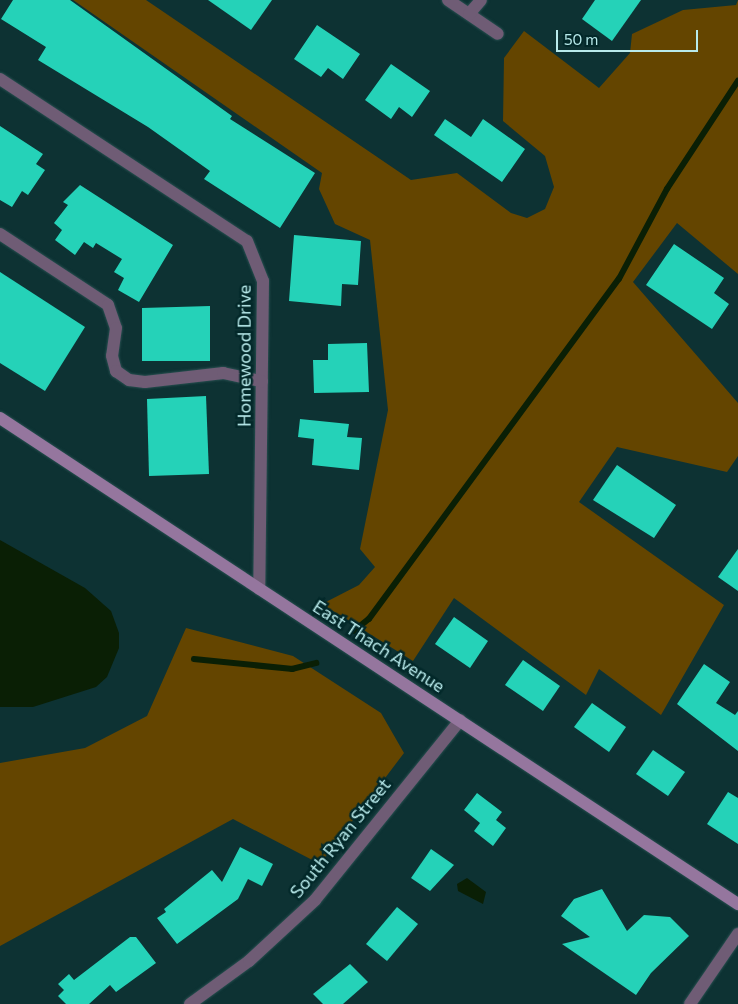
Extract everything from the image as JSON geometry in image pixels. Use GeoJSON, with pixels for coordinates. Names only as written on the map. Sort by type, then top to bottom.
{"type":"FeatureCollection","features":[{"type":"Feature","properties":{"kind":"street"},"geometry":{"type":"LineString","coordinates":[[448,0],[498,34]]}},
{"type":"Feature","properties":{"kind":"street"},"geometry":{"type":"LineString","coordinates":[[469,14],[481,0]]}},
{"type":"Feature","properties":{"kind":"street","name":"Homewood Drive"},"geometry":{"type":"LineString","coordinates":[[0,79],[247,241],[263,281],[260,589]]}},
{"type":"Feature","properties":{"kind":"street"},"geometry":{"type":"LineString","coordinates":[[0,234],[108,305],[116,328],[114,363],[129,380],[145,382],[223,373],[262,381]]}},
{"type":"Feature","properties":{"kind":"street","name":"East Thach Avenue"},"geometry":{"type":"LineString","coordinates":[[0,418],[738,904]]}},
{"type":"Feature","properties":{"kind":"street","name":"South Ryan Street"},"geometry":{"type":"LineString","coordinates":[[190,1004],[249,961],[315,900],[460,720]]}},
{"type":"Feature","properties":{"kind":"street"},"geometry":{"type":"LineString","coordinates":[[690,1004],[738,934]]}},
{"type":"Feature","properties":{"kind":"shaded area"},"geometry":{"type":"Polygon","coordinates":[[[73,0],[146,0],[411,180],[457,173],[511,213],[527,218],[545,209],[554,187],[545,156],[503,121],[504,58],[524,31],[599,88],[630,53],[632,34],[683,10],[736,5],[738,0],[738,274],[677,223],[633,282],[738,403],[738,456],[727,472],[617,447],[579,502],[724,605],[661,715],[599,669],[586,695],[454,598],[413,661],[322,604],[359,585],[375,567],[360,549],[388,410],[370,240],[335,224],[319,189],[322,173],[73,0]]]}},
{"type":"Feature","properties":{"kind":"shaded area"},"geometry":{"type":"Polygon","coordinates":[[[0,540],[85,588],[111,611],[119,633],[119,648],[107,677],[96,687],[33,707],[0,707],[0,540]]]}},
{"type":"Feature","properties":{"kind":"shaded area"},"geometry":{"type":"Polygon","coordinates":[[[186,628],[293,656],[381,713],[404,753],[320,864],[233,819],[0,946],[0,763],[85,748],[147,716],[186,628]]]}},
{"type":"Feature","properties":{"kind":"shaded area"},"geometry":{"type":"Polygon","coordinates":[[[467,878],[486,892],[483,904],[458,891],[457,884],[467,878]]]}},
{"type":"Feature","properties":{"kind":"building"},"geometry":{"type":"Polygon","coordinates":[[[13,0],[70,0],[232,116],[230,119],[315,173],[280,228],[204,179],[210,171],[148,127],[38,60],[46,47],[1,19],[13,0]]]}},
{"type":"Feature","properties":{"kind":"building"},"geometry":{"type":"Polygon","coordinates":[[[208,0],[272,0],[251,30],[208,0]]]}},
{"type":"Feature","properties":{"kind":"building"},"geometry":{"type":"Polygon","coordinates":[[[595,0],[641,0],[612,41],[582,19],[595,0]]]}},
{"type":"Feature","properties":{"kind":"building"},"geometry":{"type":"Polygon","coordinates":[[[317,25],[360,54],[343,79],[328,68],[321,77],[294,59],[317,25]]]}},
{"type":"Feature","properties":{"kind":"building"},"geometry":{"type":"Polygon","coordinates":[[[391,64],[430,91],[412,117],[399,107],[391,119],[365,100],[391,64]]]}},
{"type":"Feature","properties":{"kind":"building"},"geometry":{"type":"Polygon","coordinates":[[[445,119],[471,137],[483,119],[525,149],[502,182],[434,135],[445,119]]]}},
{"type":"Feature","properties":{"kind":"building"},"geometry":{"type":"Polygon","coordinates":[[[0,126],[43,154],[36,164],[45,170],[28,195],[22,191],[12,207],[0,200],[0,126]]]}},
{"type":"Feature","properties":{"kind":"building"},"geometry":{"type":"Polygon","coordinates":[[[80,185],[173,245],[139,302],[118,290],[124,278],[114,272],[122,259],[96,243],[93,248],[84,242],[75,255],[55,240],[62,230],[54,223],[68,205],[63,202],[80,185]]]}},
{"type":"Feature","properties":{"kind":"building"},"geometry":{"type":"Polygon","coordinates":[[[294,235],[361,241],[358,285],[342,284],[341,306],[289,301],[294,235]]]}},
{"type":"Feature","properties":{"kind":"building"},"geometry":{"type":"Polygon","coordinates":[[[674,244],[724,278],[714,293],[729,304],[712,329],[646,285],[674,244]]]}},
{"type":"Feature","properties":{"kind":"building"},"geometry":{"type":"Polygon","coordinates":[[[0,272],[85,327],[45,391],[0,363],[0,272]]]}},
{"type":"Feature","properties":{"kind":"building"},"geometry":{"type":"Polygon","coordinates":[[[210,306],[210,361],[142,361],[142,308],[210,306]]]}},
{"type":"Feature","properties":{"kind":"building"},"geometry":{"type":"Polygon","coordinates":[[[367,343],[369,392],[314,393],[313,360],[328,360],[328,344],[367,343]]]}},
{"type":"Feature","properties":{"kind":"building"},"geometry":{"type":"Polygon","coordinates":[[[206,396],[209,474],[149,476],[147,399],[206,396]]]}},
{"type":"Feature","properties":{"kind":"building"},"geometry":{"type":"Polygon","coordinates":[[[300,419],[349,424],[347,437],[362,438],[359,470],[312,465],[314,439],[298,437],[300,419]]]}},
{"type":"Feature","properties":{"kind":"building"},"geometry":{"type":"Polygon","coordinates":[[[617,465],[676,505],[654,538],[593,500],[617,465]]]}},
{"type":"Feature","properties":{"kind":"building"},"geometry":{"type":"Polygon","coordinates":[[[738,549],[738,591],[718,577],[738,549]]]}},
{"type":"Feature","properties":{"kind":"building"},"geometry":{"type":"Polygon","coordinates":[[[454,617],[488,641],[470,668],[435,644],[454,617]]]}},
{"type":"Feature","properties":{"kind":"building"},"geometry":{"type":"Polygon","coordinates":[[[523,660],[560,686],[543,711],[505,685],[523,660]]]}},
{"type":"Feature","properties":{"kind":"building"},"geometry":{"type":"Polygon","coordinates":[[[704,664],[730,682],[716,703],[735,715],[738,711],[738,751],[677,704],[704,664]]]}},
{"type":"Feature","properties":{"kind":"building"},"geometry":{"type":"Polygon","coordinates":[[[592,703],[626,727],[609,752],[574,727],[592,703]]]}},
{"type":"Feature","properties":{"kind":"building"},"geometry":{"type":"Polygon","coordinates":[[[653,750],[685,772],[668,796],[636,774],[653,750]]]}},
{"type":"Feature","properties":{"kind":"building"},"geometry":{"type":"Polygon","coordinates":[[[728,792],[738,798],[738,844],[707,824],[728,792]]]}},
{"type":"Feature","properties":{"kind":"building"},"geometry":{"type":"Polygon","coordinates":[[[477,793],[502,812],[496,820],[506,828],[493,846],[474,831],[480,823],[464,810],[477,793]]]}},
{"type":"Feature","properties":{"kind":"building"},"geometry":{"type":"Polygon","coordinates":[[[240,847],[273,864],[262,886],[248,879],[238,899],[177,944],[157,918],[166,912],[164,909],[212,870],[222,882],[240,847]]]}},
{"type":"Feature","properties":{"kind":"building"},"geometry":{"type":"Polygon","coordinates":[[[431,849],[454,865],[430,891],[411,878],[431,849]]]}},
{"type":"Feature","properties":{"kind":"building"},"geometry":{"type":"Polygon","coordinates":[[[602,889],[627,931],[644,915],[670,917],[689,936],[651,973],[636,995],[562,944],[590,937],[561,916],[574,899],[602,889]]]}},
{"type":"Feature","properties":{"kind":"building"},"geometry":{"type":"Polygon","coordinates":[[[397,907],[418,924],[387,961],[366,944],[397,907]]]}},
{"type":"Feature","properties":{"kind":"building"},"geometry":{"type":"Polygon","coordinates":[[[130,937],[136,937],[156,963],[116,992],[110,985],[89,1004],[66,1004],[58,996],[64,990],[58,984],[69,974],[74,980],[130,937]]]}},
{"type":"Feature","properties":{"kind":"building"},"geometry":{"type":"Polygon","coordinates":[[[350,964],[368,982],[343,1004],[323,1004],[313,994],[350,964]]]}},
{"type":"Feature","properties":{"kind":"waterway"},"geometry":{"type":"LineString","coordinates":[[354,631],[369,619],[619,279],[667,189],[738,81]]}},
{"type":"Feature","properties":{"kind":"waterway"},"geometry":{"type":"LineString","coordinates":[[194,659],[292,669],[316,663]]}}]}
